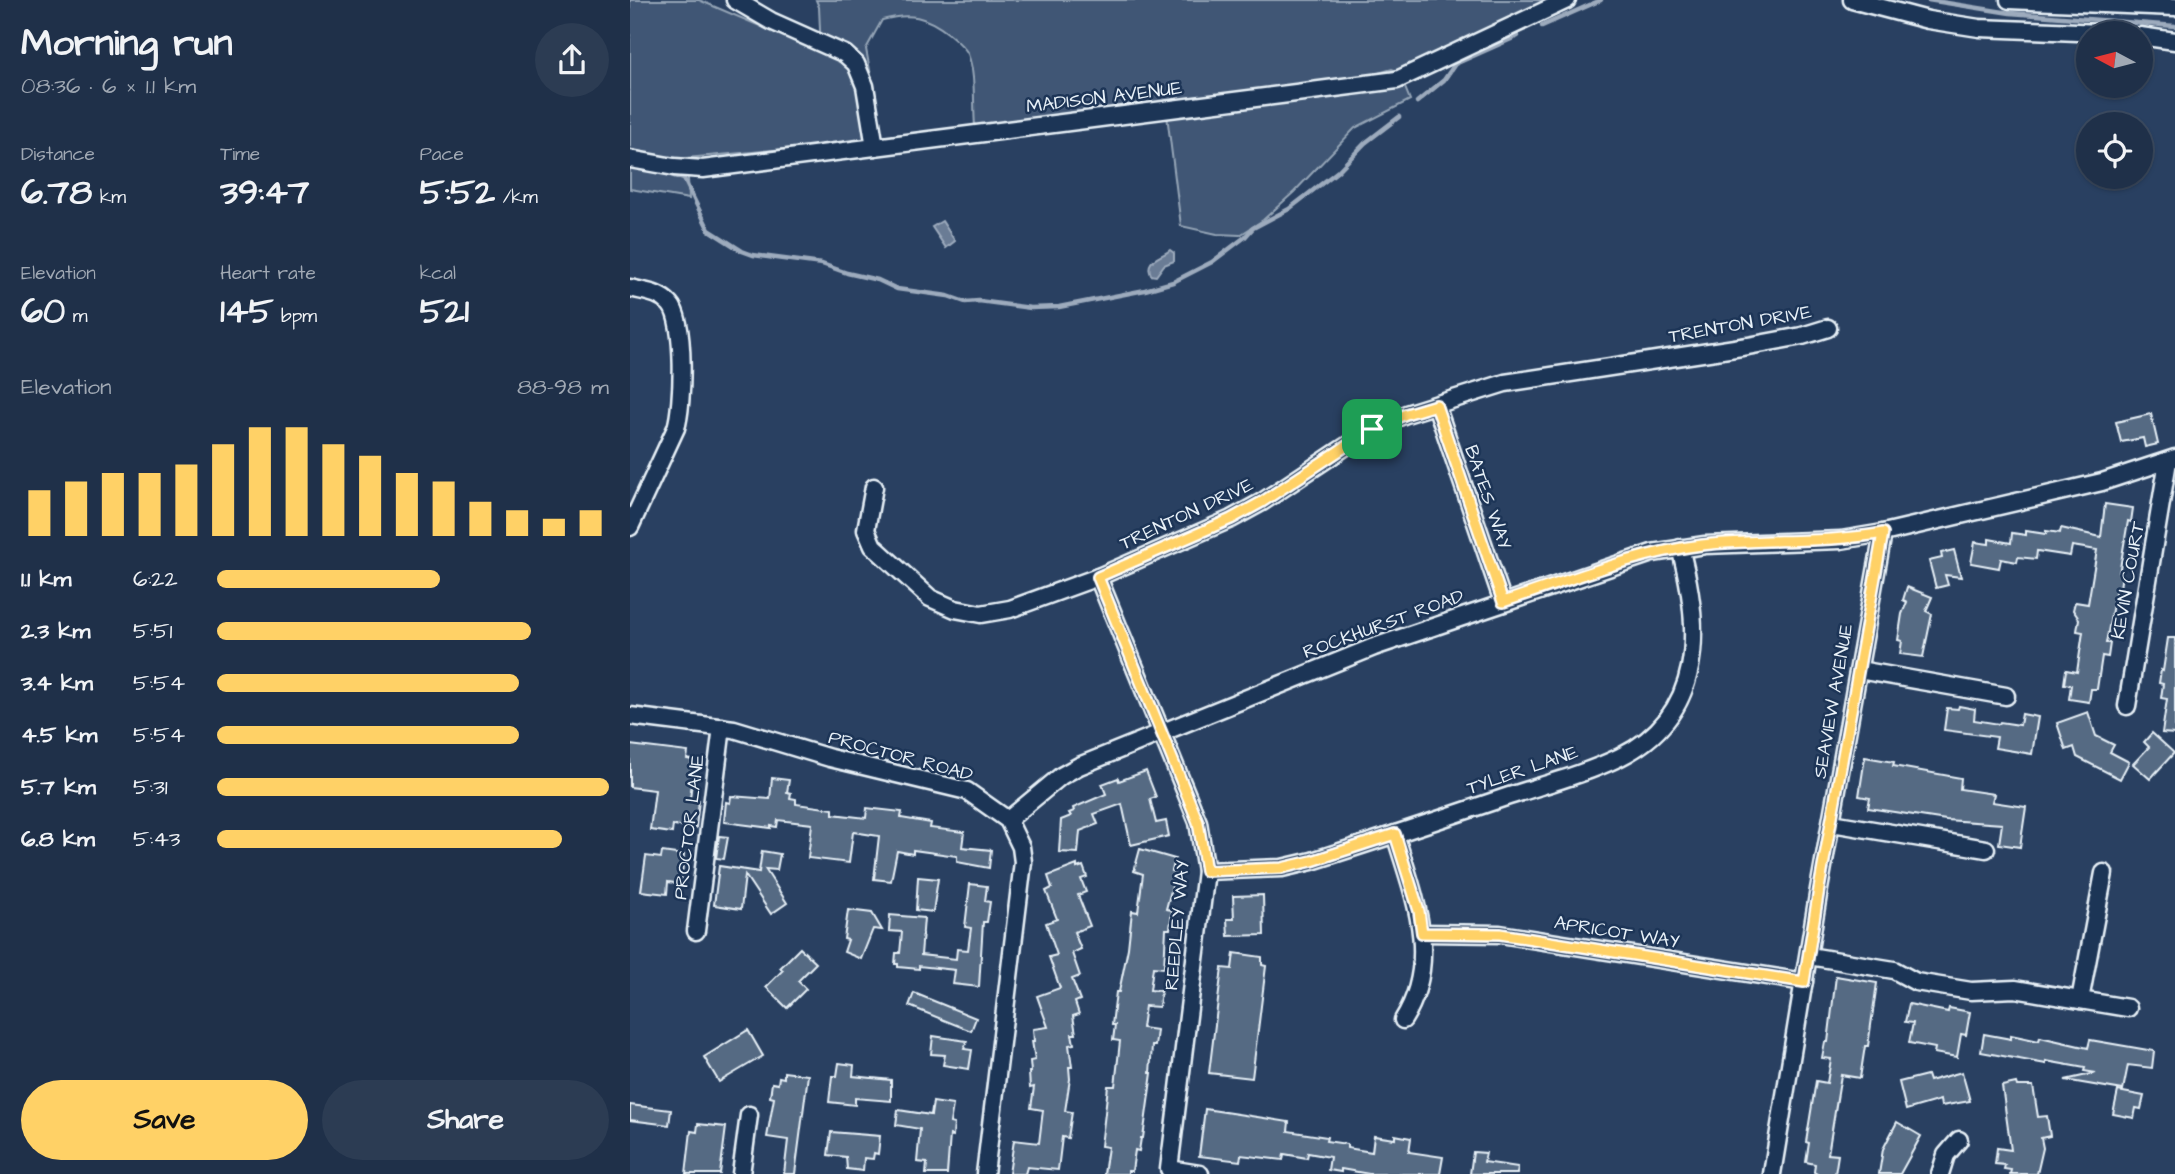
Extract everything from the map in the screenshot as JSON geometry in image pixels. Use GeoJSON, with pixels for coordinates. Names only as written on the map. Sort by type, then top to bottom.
{"type":"FeatureCollection","features":[{"type":"Feature","properties":{"kind":"street"},"geometry":{"type":"LineString","coordinates":[[735,0],[771,21],[845,54],[856,64],[865,86],[875,147]]}},
{"type":"Feature","properties":{"kind":"street","name":"MADISON AVENUE"},"geometry":{"type":"LineString","coordinates":[[630,159],[703,169],[1397,80],[1567,0]]}},
{"type":"Feature","properties":{"kind":"street"},"geometry":{"type":"LineString","coordinates":[[1852,0],[1928,20],[1979,27],[2076,32]]}},
{"type":"Feature","properties":{"kind":"street"},"geometry":{"type":"LineString","coordinates":[[2009,0],[2175,7]]}},
{"type":"Feature","properties":{"kind":"street"},"geometry":{"type":"LineString","coordinates":[[2153,38],[2175,41]]}},
{"type":"Feature","properties":{"kind":"street"},"geometry":{"type":"LineString","coordinates":[[630,288],[659,295],[672,305],[679,320],[681,411],[676,428],[630,527]]}},
{"type":"Feature","properties":{"kind":"street","name":"TRENTON DRIVE"},"geometry":{"type":"LineString","coordinates":[[874,487],[866,530],[873,545],[930,598],[981,614],[1010,609],[1098,577],[1231,519],[1262,502],[1372,429],[1406,414],[1505,383],[1748,346],[1828,328]]}},
{"type":"Feature","properties":{"kind":"street","name":"BATES WAY"},"geometry":{"type":"LineString","coordinates":[[1436,405],[1503,602]]}},
{"type":"Feature","properties":{"kind":"street"},"geometry":{"type":"LineString","coordinates":[[1883,533],[2102,482],[2171,459]]}},
{"type":"Feature","properties":{"kind":"street","name":"KEVIN COURT"},"geometry":{"type":"LineString","coordinates":[[2127,706],[2171,459]]}},
{"type":"Feature","properties":{"kind":"street","name":"ROCKHURST ROAD"},"geometry":{"type":"LineString","coordinates":[[1008,820],[1070,770],[1374,647],[1652,553],[1716,544],[1841,540],[1883,533]]}},
{"type":"Feature","properties":{"kind":"street","name":"SEAVIEW AVENUE"},"geometry":{"type":"LineString","coordinates":[[1772,1174],[1819,889],[1883,533]]}},
{"type":"Feature","properties":{"kind":"street","name":"TYLER LANE"},"geometry":{"type":"LineString","coordinates":[[1206,871],[1282,868],[1312,861],[1619,757],[1640,744],[1659,728],[1674,709],[1686,685],[1693,659],[1695,632],[1680,548]]}},
{"type":"Feature","properties":{"kind":"street","name":"REEDLEY WAY"},"geometry":{"type":"LineString","coordinates":[[1098,577],[1198,822],[1206,871],[1169,1169],[1200,1174]]}},
{"type":"Feature","properties":{"kind":"street"},"geometry":{"type":"LineString","coordinates":[[1859,670],[2006,696]]}},
{"type":"Feature","properties":{"kind":"street","name":"PROCTOR ROAD"},"geometry":{"type":"LineString","coordinates":[[630,716],[722,727],[830,758],[967,792],[1008,820]]}},
{"type":"Feature","properties":{"kind":"street","name":"PROCTOR LANE"},"geometry":{"type":"LineString","coordinates":[[696,931],[722,727]]}},
{"type":"Feature","properties":{"kind":"street"},"geometry":{"type":"LineString","coordinates":[[985,1174],[1022,880],[1021,847],[1008,820]]}},
{"type":"Feature","properties":{"kind":"street"},"geometry":{"type":"LineString","coordinates":[[1832,823],[1986,849]]}},
{"type":"Feature","properties":{"kind":"street"},"geometry":{"type":"LineString","coordinates":[[1395,834],[1419,911],[1422,933],[1420,978],[1413,1003],[1403,1020]]}},
{"type":"Feature","properties":{"kind":"street"},"geometry":{"type":"LineString","coordinates":[[2080,999],[2104,873]]}},
{"type":"Feature","properties":{"kind":"street","name":"APRICOT WAY"},"geometry":{"type":"LineString","coordinates":[[1422,933],[1500,934],[1804,982]]}},
{"type":"Feature","properties":{"kind":"street"},"geometry":{"type":"LineString","coordinates":[[1808,956],[1894,970],[1916,982],[1971,991],[2015,989],[2128,1008]]}},
{"type":"Feature","properties":{"kind":"street"},"geometry":{"type":"LineString","coordinates":[[741,1174],[749,1115]]}},
{"type":"Feature","properties":{"kind":"street"},"geometry":{"type":"LineString","coordinates":[[1940,1174],[1945,1156],[1959,1140]]}},
{"type":"Feature","properties":{"kind":"shaded area"},"geometry":{"type":"Polygon","coordinates":[[[630,0],[699,0],[821,52],[819,7],[816,0],[1548,0],[1399,72],[1392,69],[1368,76],[1237,95],[975,126],[972,71],[965,49],[933,23],[917,17],[901,16],[882,20],[866,49],[883,140],[687,158],[689,199],[630,189],[630,0]]]}},
{"type":"Feature","properties":{"kind":"shaded area"},"geometry":{"type":"Polygon","coordinates":[[[1404,85],[1410,100],[1355,128],[1294,192],[1263,220],[1240,235],[1217,234],[1181,226],[1167,115],[1404,85]]]}},
{"type":"Feature","properties":{"kind":"shaded area"},"geometry":{"type":"Polygon","coordinates":[[[942,221],[955,241],[946,248],[932,227],[942,221]]]}},
{"type":"Feature","properties":{"kind":"shaded area"},"geometry":{"type":"Polygon","coordinates":[[[1170,250],[1174,253],[1174,261],[1164,265],[1156,276],[1151,275],[1149,270],[1152,262],[1170,250]]]}},
{"type":"Feature","properties":{"kind":"building"},"geometry":{"type":"Polygon","coordinates":[[[2151,414],[2158,444],[2145,447],[2143,438],[2121,442],[2116,422],[2151,414]]]}},
{"type":"Feature","properties":{"kind":"building"},"geometry":{"type":"Polygon","coordinates":[[[2105,504],[2133,508],[2131,522],[2128,521],[2119,574],[2122,574],[2120,588],[2116,588],[2106,643],[2110,643],[2108,657],[2102,656],[2097,689],[2091,689],[2089,702],[2069,699],[2071,685],[2064,684],[2066,670],[2077,672],[2083,632],[2077,631],[2079,619],[2073,610],[2075,602],[2088,604],[2097,550],[2072,546],[2070,556],[2037,551],[2036,559],[2018,557],[2017,562],[2001,559],[1999,568],[1971,563],[1975,542],[1989,544],[1989,539],[2011,543],[2012,533],[2060,533],[2061,528],[2101,537],[2105,504]]]}},
{"type":"Feature","properties":{"kind":"building"},"geometry":{"type":"Polygon","coordinates":[[[1954,550],[1961,577],[1945,575],[1948,585],[1936,588],[1929,561],[1942,558],[1941,553],[1954,550]]]}},
{"type":"Feature","properties":{"kind":"building"},"geometry":{"type":"Polygon","coordinates":[[[1907,587],[1932,597],[1926,611],[1932,614],[1923,657],[1900,654],[1902,641],[1898,640],[1907,602],[1903,600],[1907,587]]]}},
{"type":"Feature","properties":{"kind":"building"},"geometry":{"type":"Polygon","coordinates":[[[2168,638],[2175,638],[2175,734],[2162,733],[2167,699],[2161,698],[2163,684],[2159,683],[2168,638]]]}},
{"type":"Feature","properties":{"kind":"building"},"geometry":{"type":"Polygon","coordinates":[[[1959,706],[1975,709],[1974,720],[1999,724],[2020,725],[2022,714],[2038,717],[2032,754],[1995,748],[1997,737],[1944,730],[1947,708],[1958,709],[1959,706]]]}},
{"type":"Feature","properties":{"kind":"building"},"geometry":{"type":"Polygon","coordinates":[[[2088,712],[2096,736],[2114,745],[2110,752],[2129,762],[2120,779],[2077,757],[2074,747],[2066,750],[2057,723],[2088,712]]]}},
{"type":"Feature","properties":{"kind":"building"},"geometry":{"type":"Polygon","coordinates":[[[2152,733],[2174,753],[2150,779],[2133,764],[2149,747],[2144,742],[2152,733]]]}},
{"type":"Feature","properties":{"kind":"building"},"geometry":{"type":"Polygon","coordinates":[[[630,745],[688,752],[687,759],[694,764],[690,799],[699,800],[696,828],[673,825],[672,833],[650,830],[655,790],[630,787],[630,745]]]}},
{"type":"Feature","properties":{"kind":"building"},"geometry":{"type":"Polygon","coordinates":[[[1865,757],[1894,762],[1893,766],[1961,778],[1960,789],[1994,794],[1992,802],[2026,807],[2020,847],[1999,844],[2002,824],[1946,820],[1868,808],[1870,798],[1859,796],[1865,757]]]}},
{"type":"Feature","properties":{"kind":"building"},"geometry":{"type":"Polygon","coordinates":[[[1146,771],[1156,797],[1150,799],[1156,823],[1166,821],[1169,836],[1131,845],[1122,804],[1094,814],[1098,824],[1080,831],[1078,853],[1059,852],[1061,820],[1071,816],[1069,813],[1074,811],[1073,808],[1106,794],[1102,784],[1146,771]]]}},
{"type":"Feature","properties":{"kind":"building"},"geometry":{"type":"Polygon","coordinates":[[[772,778],[789,780],[787,792],[791,793],[790,798],[796,799],[796,804],[833,809],[833,814],[866,818],[867,808],[902,812],[901,818],[931,823],[930,828],[964,832],[962,847],[991,850],[989,868],[957,862],[957,856],[913,850],[913,854],[897,851],[891,881],[874,879],[879,836],[853,832],[849,863],[808,858],[812,824],[778,820],[777,827],[771,828],[724,822],[726,802],[730,803],[731,796],[770,799],[772,778]]]}},
{"type":"Feature","properties":{"kind":"building"},"geometry":{"type":"Polygon","coordinates":[[[719,836],[728,837],[724,859],[716,858],[719,836]]]}},
{"type":"Feature","properties":{"kind":"building"},"geometry":{"type":"Polygon","coordinates":[[[1140,849],[1175,859],[1172,871],[1176,872],[1166,909],[1172,910],[1170,929],[1166,929],[1164,968],[1153,967],[1150,990],[1161,991],[1159,1007],[1145,1006],[1142,1028],[1157,1030],[1155,1046],[1152,1046],[1152,1073],[1143,1138],[1139,1151],[1135,1150],[1132,1171],[1128,1171],[1128,1174],[1104,1174],[1108,1147],[1101,1146],[1108,1086],[1115,1086],[1120,1041],[1113,1040],[1115,1025],[1112,1025],[1116,992],[1119,992],[1128,948],[1132,911],[1138,912],[1143,874],[1134,871],[1140,849]]]}},
{"type":"Feature","properties":{"kind":"building"},"geometry":{"type":"Polygon","coordinates":[[[762,851],[780,854],[777,870],[765,869],[787,903],[771,914],[745,875],[741,909],[714,905],[719,866],[759,872],[762,851]]]}},
{"type":"Feature","properties":{"kind":"building"},"geometry":{"type":"Polygon","coordinates":[[[662,852],[684,855],[681,884],[668,882],[667,894],[641,891],[646,856],[661,858],[662,852]]]}},
{"type":"Feature","properties":{"kind":"building"},"geometry":{"type":"Polygon","coordinates":[[[1077,865],[1077,868],[1083,866],[1087,877],[1081,879],[1086,892],[1078,895],[1090,926],[1074,932],[1081,949],[1072,953],[1080,976],[1072,979],[1080,1000],[1075,1002],[1079,1014],[1073,1016],[1076,1034],[1072,1034],[1074,1044],[1069,1045],[1072,1067],[1069,1067],[1065,1111],[1072,1112],[1068,1138],[1062,1137],[1058,1170],[1027,1167],[1025,1174],[1009,1174],[1014,1140],[1039,1143],[1043,1110],[1031,1108],[1034,1087],[1030,1088],[1029,1072],[1030,1061],[1035,1060],[1033,1029],[1048,1027],[1037,996],[1060,988],[1049,957],[1057,955],[1046,923],[1057,919],[1046,891],[1052,888],[1048,876],[1077,865]]]}},
{"type":"Feature","properties":{"kind":"building"},"geometry":{"type":"Polygon","coordinates":[[[918,877],[938,879],[933,912],[916,910],[918,877]]]}},
{"type":"Feature","properties":{"kind":"building"},"geometry":{"type":"Polygon","coordinates":[[[970,884],[987,886],[985,901],[990,902],[987,922],[983,922],[979,987],[953,984],[955,970],[919,966],[919,969],[898,967],[898,964],[895,964],[896,953],[900,953],[902,932],[889,931],[890,915],[924,918],[921,955],[956,959],[957,949],[968,950],[971,928],[965,927],[970,884]]]}},
{"type":"Feature","properties":{"kind":"building"},"geometry":{"type":"Polygon","coordinates":[[[1263,895],[1264,935],[1228,936],[1227,919],[1234,919],[1233,896],[1263,895]]]}},
{"type":"Feature","properties":{"kind":"building"},"geometry":{"type":"Polygon","coordinates":[[[848,910],[872,913],[882,930],[873,929],[861,959],[844,952],[848,940],[844,939],[848,910]]]}},
{"type":"Feature","properties":{"kind":"building"},"geometry":{"type":"Polygon","coordinates":[[[800,948],[816,963],[798,981],[806,989],[787,1008],[766,987],[800,948]]]}},
{"type":"Feature","properties":{"kind":"building"},"geometry":{"type":"Polygon","coordinates":[[[1234,953],[1262,957],[1262,965],[1266,966],[1252,1078],[1209,1073],[1222,968],[1232,969],[1234,953]]]}},
{"type":"Feature","properties":{"kind":"building"},"geometry":{"type":"Polygon","coordinates":[[[1836,976],[1877,983],[1868,1046],[1865,1046],[1860,1078],[1841,1075],[1828,1154],[1838,1155],[1835,1174],[1817,1174],[1814,1172],[1815,1164],[1806,1162],[1809,1143],[1806,1142],[1816,1081],[1827,1083],[1831,1059],[1822,1058],[1825,1042],[1828,1042],[1836,976]]]}},
{"type":"Feature","properties":{"kind":"building"},"geometry":{"type":"Polygon","coordinates":[[[914,993],[976,1018],[971,1031],[909,1006],[914,993]]]}},
{"type":"Feature","properties":{"kind":"building"},"geometry":{"type":"Polygon","coordinates":[[[1909,1004],[1948,1012],[1949,1008],[1970,1012],[1966,1035],[1961,1034],[1957,1057],[1934,1053],[1935,1048],[1909,1043],[1913,1023],[1905,1022],[1909,1004]]]}},
{"type":"Feature","properties":{"kind":"building"},"geometry":{"type":"Polygon","coordinates":[[[748,1030],[763,1056],[719,1082],[704,1057],[748,1030]]]}},
{"type":"Feature","properties":{"kind":"building"},"geometry":{"type":"Polygon","coordinates":[[[1984,1034],[2011,1039],[2011,1035],[2039,1041],[2040,1037],[2088,1048],[2090,1040],[2154,1051],[2152,1068],[2128,1065],[2123,1090],[2065,1080],[2096,1073],[2084,1071],[2085,1068],[1981,1052],[1984,1034]]]}},
{"type":"Feature","properties":{"kind":"building"},"geometry":{"type":"Polygon","coordinates":[[[933,1036],[967,1041],[964,1049],[972,1050],[969,1069],[943,1065],[945,1055],[931,1054],[933,1036]]]}},
{"type":"Feature","properties":{"kind":"building"},"geometry":{"type":"Polygon","coordinates":[[[839,1063],[854,1065],[853,1076],[891,1080],[891,1101],[855,1098],[855,1105],[829,1102],[832,1076],[837,1076],[839,1063]]]}},
{"type":"Feature","properties":{"kind":"building"},"geometry":{"type":"Polygon","coordinates":[[[784,1072],[808,1075],[795,1174],[784,1174],[788,1140],[767,1137],[774,1098],[770,1097],[772,1083],[778,1084],[779,1077],[784,1078],[784,1072]]]}},
{"type":"Feature","properties":{"kind":"building"},"geometry":{"type":"Polygon","coordinates":[[[1962,1072],[1970,1101],[1941,1106],[1940,1100],[1906,1110],[1899,1082],[1927,1075],[1929,1081],[1962,1072]]]}},
{"type":"Feature","properties":{"kind":"building"},"geometry":{"type":"Polygon","coordinates":[[[2016,1083],[2017,1086],[2033,1086],[2038,1117],[2047,1116],[2050,1136],[2041,1138],[2043,1148],[2037,1174],[2010,1174],[2011,1170],[2004,1169],[2005,1165],[1995,1164],[1997,1148],[2011,1150],[2002,1086],[2016,1083]]]}},
{"type":"Feature","properties":{"kind":"building"},"geometry":{"type":"Polygon","coordinates":[[[2118,1091],[2144,1096],[2141,1109],[2136,1108],[2134,1118],[2113,1114],[2118,1091]]]}},
{"type":"Feature","properties":{"kind":"building"},"geometry":{"type":"Polygon","coordinates":[[[933,1102],[953,1105],[950,1123],[954,1124],[953,1136],[950,1135],[947,1174],[926,1174],[927,1163],[917,1162],[920,1129],[896,1125],[898,1110],[931,1115],[933,1102]]]}},
{"type":"Feature","properties":{"kind":"building"},"geometry":{"type":"Polygon","coordinates":[[[630,1105],[671,1110],[669,1125],[630,1120],[630,1105]]]}},
{"type":"Feature","properties":{"kind":"building"},"geometry":{"type":"Polygon","coordinates":[[[1205,1109],[1289,1122],[1288,1131],[1327,1137],[1326,1141],[1347,1144],[1347,1148],[1372,1152],[1374,1136],[1395,1139],[1395,1135],[1411,1138],[1409,1152],[1443,1157],[1440,1174],[1369,1174],[1341,1169],[1341,1172],[1328,1170],[1330,1157],[1308,1153],[1307,1158],[1284,1154],[1283,1160],[1241,1155],[1240,1161],[1199,1156],[1205,1109]]]}},
{"type":"Feature","properties":{"kind":"building"},"geometry":{"type":"Polygon","coordinates":[[[1897,1122],[1921,1136],[1900,1174],[1879,1174],[1883,1149],[1897,1122]]]}},
{"type":"Feature","properties":{"kind":"building"},"geometry":{"type":"Polygon","coordinates":[[[698,1124],[726,1127],[720,1174],[686,1174],[691,1131],[697,1132],[698,1124]]]}},
{"type":"Feature","properties":{"kind":"building"},"geometry":{"type":"Polygon","coordinates":[[[831,1132],[880,1136],[878,1154],[874,1153],[873,1159],[864,1158],[863,1171],[847,1169],[846,1157],[828,1155],[831,1132]]]}},
{"type":"Feature","properties":{"kind":"building"},"geometry":{"type":"Polygon","coordinates":[[[1473,1152],[1486,1153],[1484,1162],[1518,1167],[1517,1174],[1470,1174],[1473,1152]]]}},
{"type":"Feature","properties":{"kind":"waterway"},"geometry":{"type":"LineString","coordinates":[[1542,26],[1601,0]]}},
{"type":"Feature","properties":{"kind":"waterway"},"geometry":{"type":"LineString","coordinates":[[1928,0],[2010,13],[2175,26]]}},
{"type":"Feature","properties":{"kind":"waterway"},"geometry":{"type":"LineString","coordinates":[[1417,102],[1444,80],[1455,64],[1518,36]]}},
{"type":"Feature","properties":{"kind":"waterway"},"geometry":{"type":"LineString","coordinates":[[665,173],[684,179],[709,230],[753,255],[822,264],[878,280],[897,289],[948,296],[965,302],[979,301],[1031,308],[1059,307],[1173,282],[1212,262],[1253,228],[1289,209],[1338,171],[1365,143],[1399,117]]}},
{"type":"Feature","properties":{"kind":"route"},"geometry":{"type":"LineString","coordinates":[[1436,405],[1503,602],[1652,553],[1704,545],[1841,540],[1883,533],[1804,982],[1500,934],[1422,933],[1419,911],[1395,834],[1282,868],[1206,871],[1198,822],[1098,577],[1231,519],[1262,502],[1372,429],[1406,414],[1436,405]]}}]}
